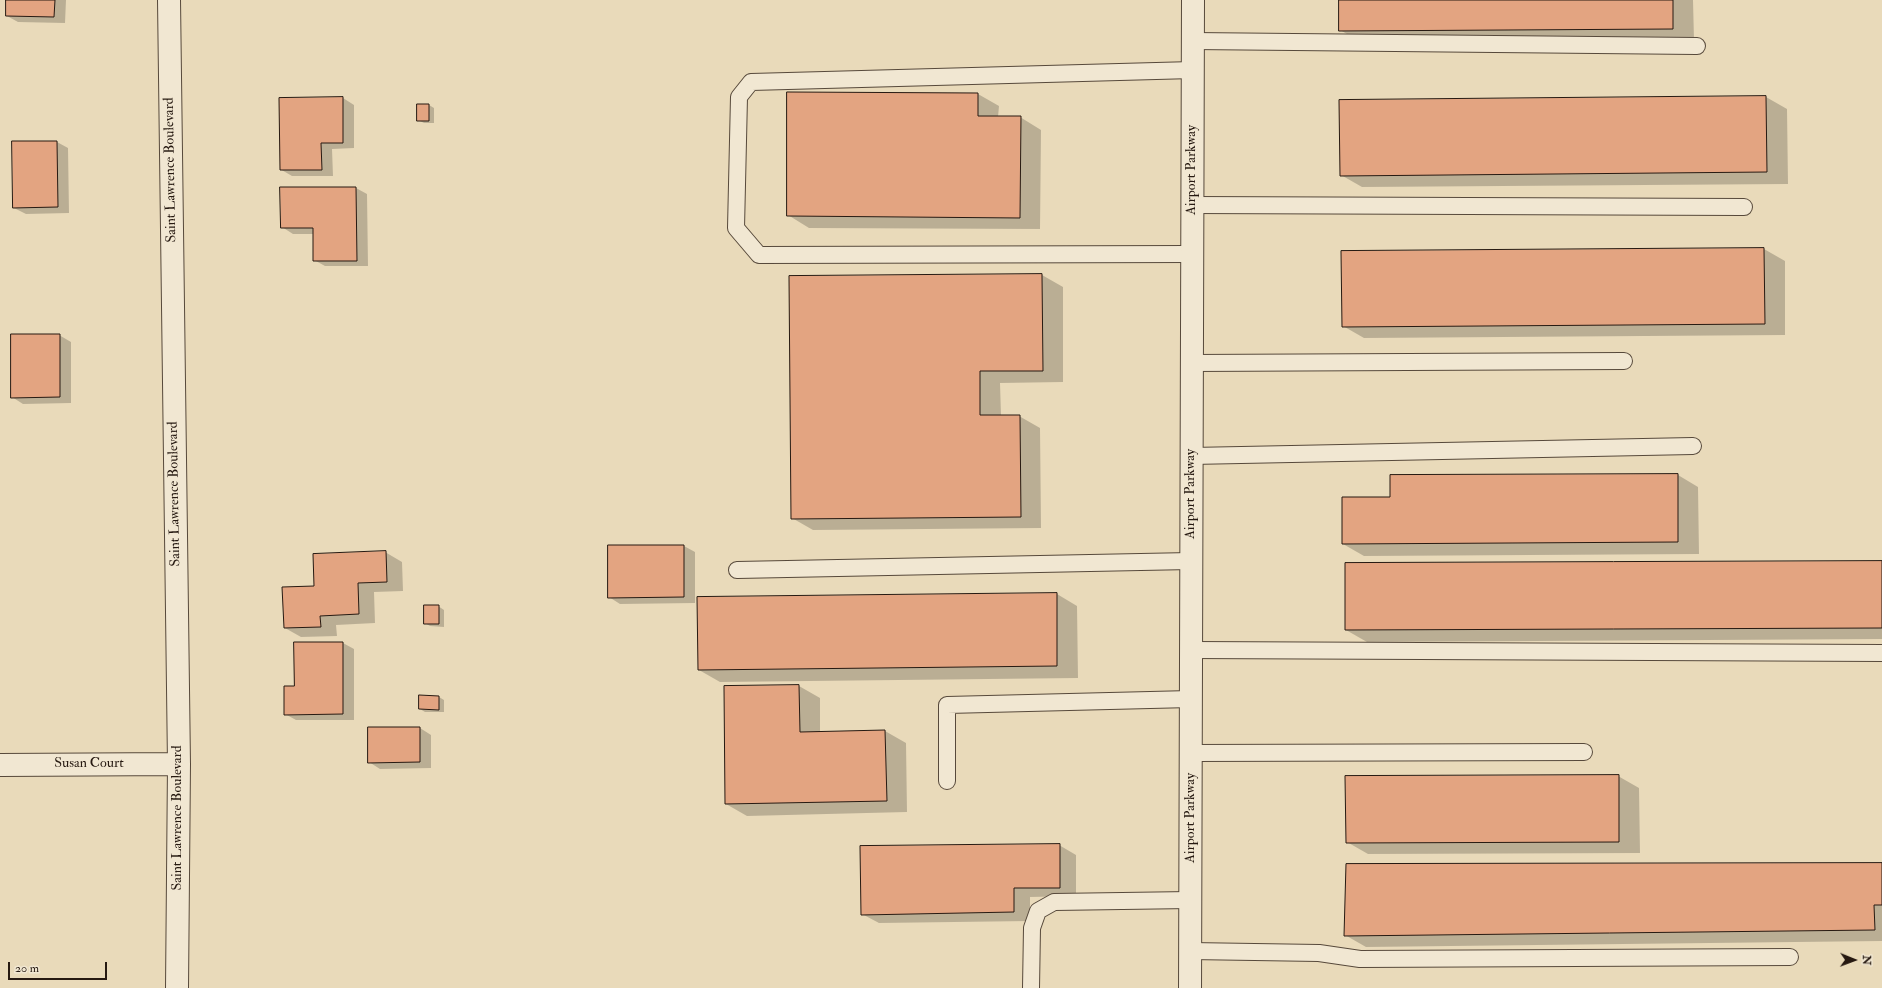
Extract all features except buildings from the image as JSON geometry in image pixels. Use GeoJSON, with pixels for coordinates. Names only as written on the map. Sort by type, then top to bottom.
{"type":"FeatureCollection","features":[{"type":"Feature","properties":{"kind":"street","name":"Saint Lawrence Boulevard"},"geometry":{"type":"LineString","coordinates":[[169,0],[179,764],[177,988]]}},
{"type":"Feature","properties":{"kind":"street","name":"Airport Parkway"},"geometry":{"type":"LineString","coordinates":[[1190,988],[1193,0]]}},
{"type":"Feature","properties":{"kind":"street","name":"Susan Court"},"geometry":{"type":"LineString","coordinates":[[0,765],[179,764]]}},
{"type":"Feature","properties":{"kind":"lane"},"geometry":{"type":"LineString","coordinates":[[1193,42],[1697,46]]}},
{"type":"Feature","properties":{"kind":"lane"},"geometry":{"type":"LineString","coordinates":[[1192,254],[759,255],[736,228],[739,97],[751,82],[1193,70]]}},
{"type":"Feature","properties":{"kind":"lane"},"geometry":{"type":"LineString","coordinates":[[1192,205],[1744,207]]}},
{"type":"Feature","properties":{"kind":"lane"},"geometry":{"type":"LineString","coordinates":[[1192,363],[1624,361]]}},
{"type":"Feature","properties":{"kind":"lane"},"geometry":{"type":"LineString","coordinates":[[1191,456],[1693,446]]}},
{"type":"Feature","properties":{"kind":"lane"},"geometry":{"type":"LineString","coordinates":[[737,570],[1191,561]]}},
{"type":"Feature","properties":{"kind":"lane"},"geometry":{"type":"LineString","coordinates":[[1191,650],[1882,653]]}},
{"type":"Feature","properties":{"kind":"lane"},"geometry":{"type":"LineString","coordinates":[[947,781],[947,705],[1191,699]]}},
{"type":"Feature","properties":{"kind":"lane"},"geometry":{"type":"LineString","coordinates":[[1191,753],[1584,752]]}},
{"type":"Feature","properties":{"kind":"lane"},"geometry":{"type":"LineString","coordinates":[[1031,988],[1032,928],[1038,911],[1054,902],[1190,900]]}},
{"type":"Feature","properties":{"kind":"lane"},"geometry":{"type":"LineString","coordinates":[[1190,951],[1319,953],[1360,959],[1790,957]]}}]}
